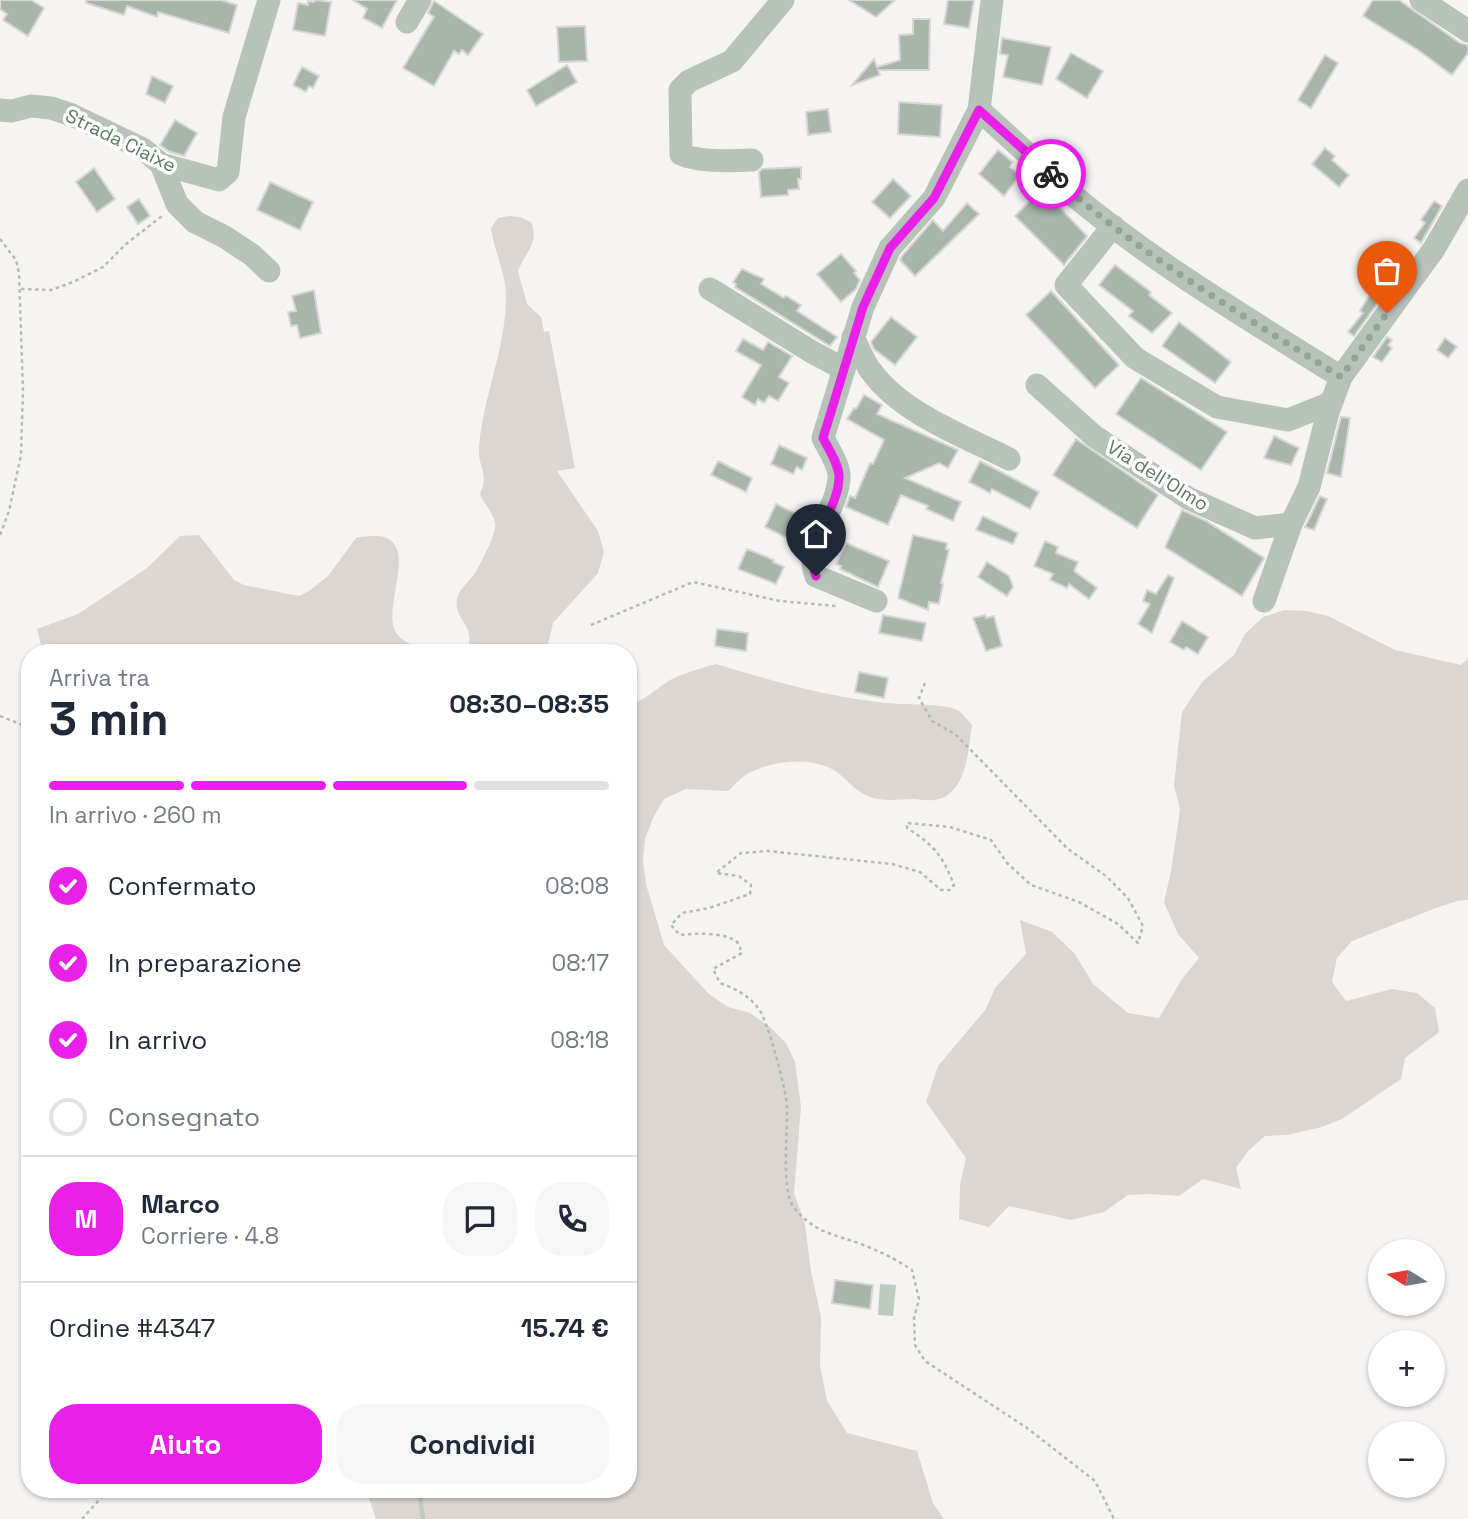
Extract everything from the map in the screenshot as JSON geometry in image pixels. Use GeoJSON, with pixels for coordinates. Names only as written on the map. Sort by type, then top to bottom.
{"type":"FeatureCollection","features":[{"type":"Feature","properties":{"kind":"street","name":"Strada Ciaixe"},"geometry":{"type":"LineString","coordinates":[[0,110],[12,111],[31,106],[51,108],[72,115],[143,149],[161,164],[219,180],[228,172],[234,117],[269,0]]}},
{"type":"Feature","properties":{"kind":"street"},"geometry":{"type":"LineString","coordinates":[[407,22],[420,0]]}},
{"type":"Feature","properties":{"kind":"street"},"geometry":{"type":"LineString","coordinates":[[752,160],[713,161],[681,154],[680,90],[689,81],[733,61],[783,0]]}},
{"type":"Feature","properties":{"kind":"street"},"geometry":{"type":"LineString","coordinates":[[876,601],[816,576],[811,563],[815,543],[830,512],[840,476],[823,438],[863,307],[890,248],[934,198],[979,110],[992,0]]}},
{"type":"Feature","properties":{"kind":"street"},"geometry":{"type":"LineString","coordinates":[[1421,0],[1468,30]]}},
{"type":"Feature","properties":{"kind":"street"},"geometry":{"type":"LineString","coordinates":[[979,110],[1075,196],[1113,226],[1196,287],[1341,377]]}},
{"type":"Feature","properties":{"kind":"street"},"geometry":{"type":"LineString","coordinates":[[161,164],[177,204],[195,222],[225,237],[252,255],[269,271]]}},
{"type":"Feature","properties":{"kind":"street"},"geometry":{"type":"LineString","coordinates":[[1264,601],[1291,524],[1310,487],[1331,403],[1341,377],[1434,249],[1468,190]]}},
{"type":"Feature","properties":{"kind":"street"},"geometry":{"type":"LineString","coordinates":[[1113,226],[1066,285],[1135,358],[1217,407],[1288,420],[1331,403]]}},
{"type":"Feature","properties":{"kind":"street"},"geometry":{"type":"LineString","coordinates":[[710,289],[844,369]]}},
{"type":"Feature","properties":{"kind":"street"},"geometry":{"type":"LineString","coordinates":[[853,337],[870,371],[890,393],[919,413],[1009,459]]}},
{"type":"Feature","properties":{"kind":"street","name":"Via dell'Olmo"},"geometry":{"type":"LineString","coordinates":[[1037,385],[1094,436],[1188,498],[1255,528],[1291,524]]}},
{"type":"Feature","properties":{"kind":"path"},"geometry":{"type":"LineString","coordinates":[[21,289],[51,290],[103,267],[126,244],[177,204]]}},
{"type":"Feature","properties":{"kind":"path"},"geometry":{"type":"LineString","coordinates":[[0,239],[16,260],[21,289],[23,390],[21,455],[9,511],[0,536]]}},
{"type":"Feature","properties":{"kind":"path"},"geometry":{"type":"LineString","coordinates":[[591,625],[693,582],[780,601],[841,606]]}},
{"type":"Feature","properties":{"kind":"path"},"geometry":{"type":"LineString","coordinates":[[925,683],[919,698],[932,720],[956,734],[1068,849],[1106,876],[1128,898],[1143,926],[1138,943],[1118,924],[1079,901],[1031,885],[1007,863],[990,840],[950,827],[907,822],[907,828],[941,855],[954,885],[950,890],[941,890],[920,872],[892,864],[768,851],[741,853],[716,873],[739,876],[751,885],[750,894],[709,908],[682,913],[671,925],[680,934],[699,933],[725,937],[737,942],[742,953],[713,969],[720,983],[742,992],[761,1011],[778,1063],[787,1104],[786,1160],[790,1202],[803,1219],[829,1235],[897,1259],[912,1270],[919,1299],[914,1318],[915,1345],[925,1362],[1027,1428],[1095,1481],[1114,1519]]}},
{"type":"Feature","properties":{"kind":"path"},"geometry":{"type":"LineString","coordinates":[[0,716],[21,724]]}},
{"type":"Feature","properties":{"kind":"path"},"geometry":{"type":"LineString","coordinates":[[82,1519],[101,1498]]}},
{"type":"Feature","properties":{"kind":"shaded area"},"geometry":{"type":"Polygon","coordinates":[[[520,217],[531,222],[533,242],[518,271],[527,304],[541,317],[544,332],[549,331],[575,468],[557,471],[598,531],[604,552],[598,573],[553,623],[548,644],[468,644],[469,634],[457,606],[460,591],[478,568],[495,527],[492,515],[480,494],[484,475],[479,454],[481,428],[505,316],[505,288],[491,228],[498,218],[520,217]]]}},
{"type":"Feature","properties":{"kind":"shaded area"},"geometry":{"type":"Polygon","coordinates":[[[199,535],[234,580],[244,585],[299,596],[328,576],[357,537],[379,536],[391,541],[397,550],[399,563],[393,623],[397,634],[411,644],[41,644],[37,629],[78,614],[147,568],[180,536],[199,535]]]}},
{"type":"Feature","properties":{"kind":"shaded area"},"geometry":{"type":"Polygon","coordinates":[[[1284,610],[1307,611],[1328,616],[1395,650],[1461,665],[1468,658],[1468,900],[1436,908],[1352,941],[1337,958],[1332,982],[1346,1001],[1392,989],[1417,993],[1435,1008],[1439,1032],[1405,1058],[1401,1079],[1342,1119],[1287,1135],[1265,1136],[1249,1150],[1236,1168],[1241,1189],[1203,1179],[1179,1196],[1128,1195],[1104,1212],[1071,1220],[1009,1206],[989,1227],[959,1219],[960,1184],[966,1158],[926,1102],[938,1066],[986,1009],[995,988],[1026,954],[1020,920],[1052,932],[1075,954],[1093,984],[1128,1013],[1159,1018],[1182,979],[1199,958],[1178,934],[1164,902],[1180,810],[1174,785],[1182,712],[1203,681],[1234,655],[1245,634],[1263,617],[1284,610]]]}},
{"type":"Feature","properties":{"kind":"shaded area"},"geometry":{"type":"Polygon","coordinates":[[[716,664],[821,693],[886,703],[951,708],[961,713],[972,725],[964,770],[953,790],[945,797],[932,800],[876,799],[860,792],[837,772],[822,765],[811,762],[776,764],[744,776],[728,791],[686,789],[664,799],[645,839],[643,860],[646,884],[664,945],[709,994],[728,1007],[750,1013],[770,1027],[786,1043],[795,1062],[801,1107],[794,1193],[805,1225],[821,1317],[820,1365],[827,1401],[847,1433],[917,1451],[933,1503],[944,1519],[376,1519],[369,1498],[637,1498],[637,701],[672,679],[716,664]]]}},
{"type":"Feature","properties":{"kind":"shaded area"},"geometry":{"type":"Polygon","coordinates":[[[880,1284],[896,1285],[893,1316],[878,1315],[880,1284]]]}},
{"type":"Feature","properties":{"kind":"building"},"geometry":{"type":"Polygon","coordinates":[[[0,0],[31,0],[44,8],[28,36],[3,20],[7,14],[0,9],[0,0]]]}},
{"type":"Feature","properties":{"kind":"building"},"geometry":{"type":"Polygon","coordinates":[[[86,0],[221,0],[237,5],[229,33],[158,12],[157,17],[127,6],[124,15],[86,3],[86,0]]]}},
{"type":"Feature","properties":{"kind":"building"},"geometry":{"type":"Polygon","coordinates":[[[353,0],[397,0],[382,28],[363,18],[367,9],[353,0]]]}},
{"type":"Feature","properties":{"kind":"building"},"geometry":{"type":"Polygon","coordinates":[[[849,0],[895,0],[876,17],[849,0]]]}},
{"type":"Feature","properties":{"kind":"building"},"geometry":{"type":"Polygon","coordinates":[[[948,0],[974,0],[969,28],[944,24],[948,0]]]}},
{"type":"Feature","properties":{"kind":"building"},"geometry":{"type":"Polygon","coordinates":[[[1373,0],[1399,0],[1460,43],[1468,45],[1468,53],[1452,75],[1363,16],[1373,0]]]}},
{"type":"Feature","properties":{"kind":"building"},"geometry":{"type":"Polygon","coordinates":[[[308,1],[331,2],[325,36],[293,30],[298,3],[308,5],[308,1]]]}},
{"type":"Feature","properties":{"kind":"building"},"geometry":{"type":"Polygon","coordinates":[[[434,1],[483,34],[468,55],[462,50],[459,54],[454,51],[434,86],[403,68],[434,17],[428,13],[434,1]]]}},
{"type":"Feature","properties":{"kind":"building"},"geometry":{"type":"Polygon","coordinates":[[[913,19],[930,19],[929,70],[878,70],[880,75],[852,85],[874,59],[877,67],[900,60],[899,35],[913,34],[913,19]]]}},
{"type":"Feature","properties":{"kind":"building"},"geometry":{"type":"Polygon","coordinates":[[[585,26],[587,61],[559,62],[557,27],[585,26]]]}},
{"type":"Feature","properties":{"kind":"building"},"geometry":{"type":"Polygon","coordinates":[[[1002,38],[1051,47],[1042,85],[1003,77],[1008,55],[1000,54],[1002,38]]]}},
{"type":"Feature","properties":{"kind":"building"},"geometry":{"type":"Polygon","coordinates":[[[1071,53],[1103,71],[1087,98],[1056,79],[1071,53]]]}},
{"type":"Feature","properties":{"kind":"building"},"geometry":{"type":"Polygon","coordinates":[[[1325,55],[1338,63],[1311,108],[1298,100],[1325,55]]]}},
{"type":"Feature","properties":{"kind":"building"},"geometry":{"type":"Polygon","coordinates":[[[567,65],[577,82],[536,106],[527,90],[567,65]]]}},
{"type":"Feature","properties":{"kind":"building"},"geometry":{"type":"Polygon","coordinates":[[[302,67],[319,76],[313,88],[309,86],[306,92],[293,85],[302,67]]]}},
{"type":"Feature","properties":{"kind":"building"},"geometry":{"type":"Polygon","coordinates":[[[152,76],[173,86],[165,103],[146,94],[152,76]]]}},
{"type":"Feature","properties":{"kind":"building"},"geometry":{"type":"Polygon","coordinates":[[[899,102],[942,105],[940,137],[898,134],[899,102]]]}},
{"type":"Feature","properties":{"kind":"building"},"geometry":{"type":"Polygon","coordinates":[[[828,109],[831,132],[808,135],[806,112],[828,109]]]}},
{"type":"Feature","properties":{"kind":"building"},"geometry":{"type":"Polygon","coordinates":[[[175,120],[197,133],[184,156],[168,151],[160,145],[175,120]]]}},
{"type":"Feature","properties":{"kind":"building"},"geometry":{"type":"Polygon","coordinates":[[[1325,148],[1335,156],[1332,160],[1349,175],[1339,187],[1312,164],[1325,148]]]}},
{"type":"Feature","properties":{"kind":"building"},"geometry":{"type":"Polygon","coordinates":[[[998,150],[1013,162],[1010,167],[1020,175],[1004,196],[979,174],[998,150]]]}},
{"type":"Feature","properties":{"kind":"building"},"geometry":{"type":"Polygon","coordinates":[[[801,167],[799,189],[788,190],[788,195],[761,197],[759,172],[762,169],[801,167]]]}},
{"type":"Feature","properties":{"kind":"building"},"geometry":{"type":"Polygon","coordinates":[[[94,168],[115,199],[97,212],[76,182],[94,168]]]}},
{"type":"Feature","properties":{"kind":"building"},"geometry":{"type":"Polygon","coordinates":[[[893,179],[911,196],[890,218],[872,202],[893,179]]]}},
{"type":"Feature","properties":{"kind":"building"},"geometry":{"type":"Polygon","coordinates":[[[270,182],[313,202],[300,230],[257,210],[270,182]]]}},
{"type":"Feature","properties":{"kind":"building"},"geometry":{"type":"Polygon","coordinates":[[[1042,189],[1087,236],[1064,265],[1015,216],[1042,189]]]}},
{"type":"Feature","properties":{"kind":"building"},"geometry":{"type":"Polygon","coordinates":[[[139,199],[150,216],[138,224],[127,207],[139,199]]]}},
{"type":"Feature","properties":{"kind":"building"},"geometry":{"type":"Polygon","coordinates":[[[1434,201],[1442,206],[1421,243],[1414,238],[1425,223],[1421,220],[1434,201]]]}},
{"type":"Feature","properties":{"kind":"building"},"geometry":{"type":"Polygon","coordinates":[[[967,203],[979,214],[915,276],[900,260],[902,256],[933,220],[943,231],[967,203]]]}},
{"type":"Feature","properties":{"kind":"building"},"geometry":{"type":"Polygon","coordinates":[[[841,254],[860,280],[856,289],[841,302],[817,274],[841,254]]]}},
{"type":"Feature","properties":{"kind":"building"},"geometry":{"type":"Polygon","coordinates":[[[1115,265],[1151,292],[1149,295],[1172,313],[1152,333],[1129,316],[1133,311],[1099,285],[1115,265]]]}},
{"type":"Feature","properties":{"kind":"building"},"geometry":{"type":"Polygon","coordinates":[[[742,269],[764,279],[761,284],[801,305],[797,311],[837,337],[830,346],[735,287],[733,282],[742,269]]]}},
{"type":"Feature","properties":{"kind":"building"},"geometry":{"type":"Polygon","coordinates":[[[314,290],[321,333],[300,338],[297,325],[291,326],[288,312],[296,311],[292,296],[314,290]]]}},
{"type":"Feature","properties":{"kind":"building"},"geometry":{"type":"Polygon","coordinates":[[[1051,291],[1119,365],[1095,388],[1026,315],[1051,291]]]}},
{"type":"Feature","properties":{"kind":"building"},"geometry":{"type":"Polygon","coordinates":[[[1372,291],[1382,297],[1354,336],[1348,332],[1363,313],[1360,311],[1372,291]]]}},
{"type":"Feature","properties":{"kind":"building"},"geometry":{"type":"Polygon","coordinates":[[[891,317],[917,337],[895,365],[874,349],[871,342],[891,317]]]}},
{"type":"Feature","properties":{"kind":"building"},"geometry":{"type":"Polygon","coordinates":[[[1179,322],[1231,362],[1215,383],[1162,346],[1179,322]]]}},
{"type":"Feature","properties":{"kind":"building"},"geometry":{"type":"Polygon","coordinates":[[[1387,337],[1392,340],[1388,345],[1392,348],[1382,362],[1373,357],[1387,337]]]}},
{"type":"Feature","properties":{"kind":"building"},"geometry":{"type":"Polygon","coordinates":[[[1445,338],[1457,347],[1448,358],[1437,350],[1445,338]]]}},
{"type":"Feature","properties":{"kind":"building"},"geometry":{"type":"Polygon","coordinates":[[[743,339],[763,350],[768,342],[792,356],[779,377],[789,383],[778,401],[769,396],[764,403],[758,399],[755,405],[742,397],[761,365],[736,351],[743,339]]]}},
{"type":"Feature","properties":{"kind":"building"},"geometry":{"type":"Polygon","coordinates":[[[1141,378],[1227,432],[1201,470],[1116,414],[1141,378]]]}},
{"type":"Feature","properties":{"kind":"building"},"geometry":{"type":"Polygon","coordinates":[[[864,395],[882,405],[877,414],[958,450],[948,468],[939,463],[905,478],[961,502],[953,521],[926,509],[928,506],[901,495],[888,525],[846,507],[850,496],[855,498],[870,463],[873,464],[884,440],[847,419],[864,395]]]}},
{"type":"Feature","properties":{"kind":"building"},"geometry":{"type":"Polygon","coordinates":[[[1341,417],[1350,418],[1341,477],[1327,473],[1341,417]]]}},
{"type":"Feature","properties":{"kind":"building"},"geometry":{"type":"Polygon","coordinates":[[[1274,436],[1299,448],[1291,465],[1264,458],[1274,436]]]}},
{"type":"Feature","properties":{"kind":"building"},"geometry":{"type":"Polygon","coordinates":[[[1076,439],[1158,495],[1137,528],[1053,475],[1076,439]]]}},
{"type":"Feature","properties":{"kind":"building"},"geometry":{"type":"Polygon","coordinates":[[[779,445],[807,458],[802,470],[797,467],[793,474],[771,464],[779,445]]]}},
{"type":"Feature","properties":{"kind":"building"},"geometry":{"type":"Polygon","coordinates":[[[718,461],[752,478],[746,492],[711,475],[718,461]]]}},
{"type":"Feature","properties":{"kind":"building"},"geometry":{"type":"Polygon","coordinates":[[[980,461],[1039,492],[1030,509],[992,489],[990,493],[969,482],[980,461]]]}},
{"type":"Feature","properties":{"kind":"building"},"geometry":{"type":"Polygon","coordinates":[[[1320,496],[1327,499],[1314,530],[1305,527],[1320,496]]]}},
{"type":"Feature","properties":{"kind":"building"},"geometry":{"type":"Polygon","coordinates":[[[776,504],[809,520],[802,535],[795,531],[791,540],[765,527],[776,504]]]}},
{"type":"Feature","properties":{"kind":"building"},"geometry":{"type":"Polygon","coordinates":[[[1182,510],[1206,521],[1264,558],[1242,596],[1165,547],[1182,510]]]}},
{"type":"Feature","properties":{"kind":"building"},"geometry":{"type":"Polygon","coordinates":[[[983,516],[1018,533],[1013,544],[976,530],[983,516]]]}},
{"type":"Feature","properties":{"kind":"building"},"geometry":{"type":"Polygon","coordinates":[[[913,535],[947,543],[946,549],[949,550],[939,604],[929,602],[928,610],[898,598],[913,535]]]}},
{"type":"Feature","properties":{"kind":"building"},"geometry":{"type":"Polygon","coordinates":[[[1045,541],[1058,547],[1056,553],[1078,562],[1074,571],[1097,588],[1089,599],[1069,584],[1067,588],[1050,580],[1053,574],[1034,566],[1045,541]]]}},
{"type":"Feature","properties":{"kind":"building"},"geometry":{"type":"Polygon","coordinates":[[[846,543],[889,561],[878,587],[840,569],[841,566],[836,564],[846,543]]]}},
{"type":"Feature","properties":{"kind":"building"},"geometry":{"type":"Polygon","coordinates":[[[747,549],[784,567],[776,584],[738,569],[747,549]]]}},
{"type":"Feature","properties":{"kind":"building"},"geometry":{"type":"Polygon","coordinates":[[[987,562],[1009,576],[1013,587],[1007,596],[978,577],[987,562]]]}},
{"type":"Feature","properties":{"kind":"building"},"geometry":{"type":"Polygon","coordinates":[[[1168,575],[1174,578],[1152,633],[1138,624],[1150,604],[1143,601],[1147,590],[1156,594],[1168,575]]]}},
{"type":"Feature","properties":{"kind":"building"},"geometry":{"type":"Polygon","coordinates":[[[883,615],[926,623],[922,641],[879,633],[883,615]]]}},
{"type":"Feature","properties":{"kind":"building"},"geometry":{"type":"Polygon","coordinates":[[[985,615],[986,618],[994,616],[1002,646],[986,651],[973,618],[985,615]]]}},
{"type":"Feature","properties":{"kind":"building"},"geometry":{"type":"Polygon","coordinates":[[[1182,621],[1208,637],[1198,654],[1170,642],[1182,621]]]}},
{"type":"Feature","properties":{"kind":"building"},"geometry":{"type":"Polygon","coordinates":[[[717,629],[748,633],[746,651],[715,646],[717,629]]]}},
{"type":"Feature","properties":{"kind":"building"},"geometry":{"type":"Polygon","coordinates":[[[859,672],[888,678],[884,698],[855,692],[859,672]]]}},
{"type":"Feature","properties":{"kind":"building"},"geometry":{"type":"Polygon","coordinates":[[[835,1280],[873,1285],[870,1309],[832,1303],[835,1280]]]}},
{"type":"Feature","properties":{"kind":"waterway"},"geometry":{"type":"LineString","coordinates":[[420,1498],[423,1519]]}},
{"type":"Feature","properties":{"kind":"way so far"},"geometry":{"type":"LineString","coordinates":[[1051,174],[1113,226],[1196,287],[1341,377],[1387,313]]}},
{"type":"Feature","properties":{"kind":"route"},"geometry":{"type":"LineString","coordinates":[[816,576],[811,563],[815,543],[830,512],[840,476],[823,438],[863,307],[890,248],[934,198],[979,110],[1051,174]]}}]}
